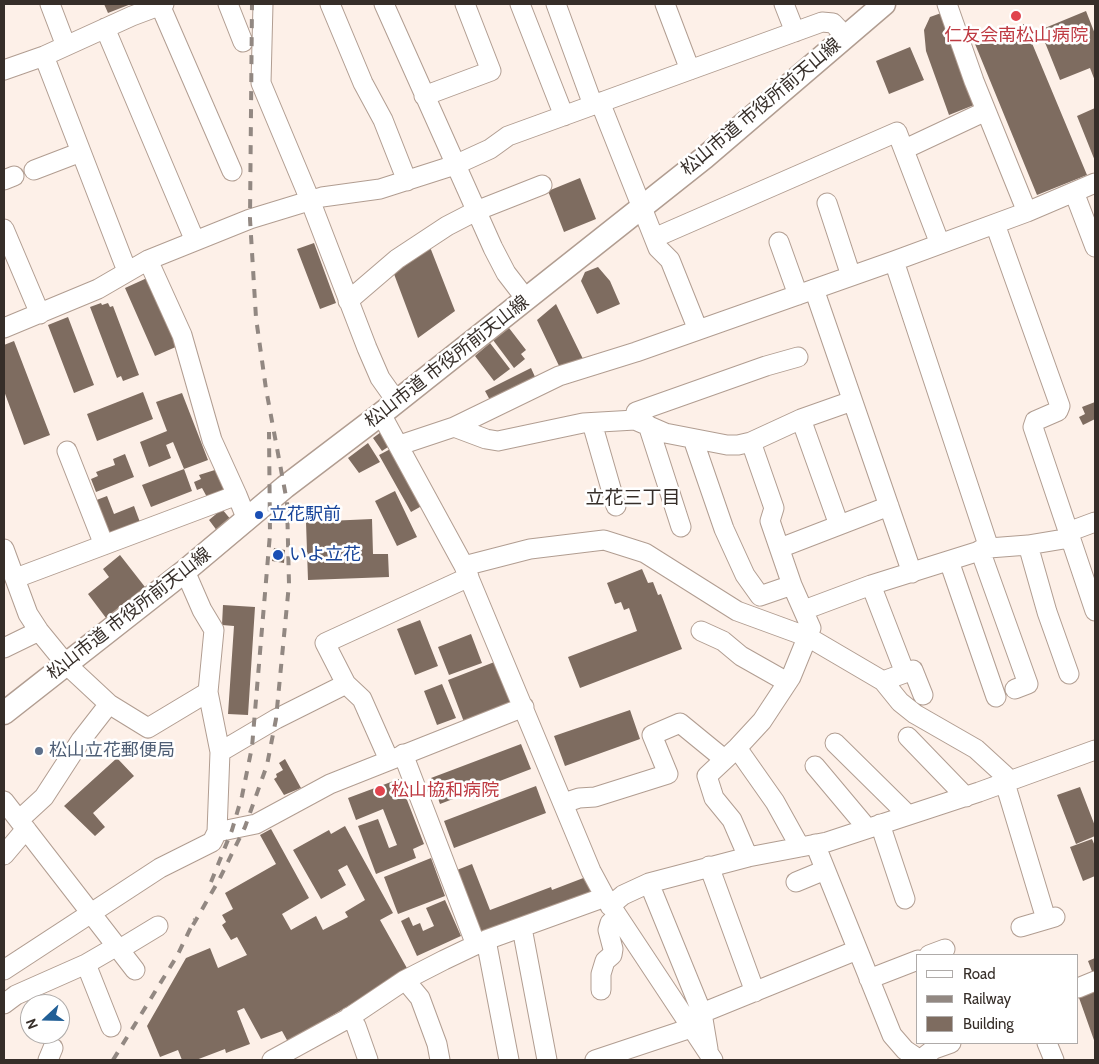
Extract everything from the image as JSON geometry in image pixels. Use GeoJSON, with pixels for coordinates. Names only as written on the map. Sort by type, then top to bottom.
{"type":"FeatureCollection","features":[{"type":"Feature","properties":{"kind":"street"},"geometry":{"type":"LineString","coordinates":[[50,4],[66,46]]}},
{"type":"Feature","properties":{"kind":"street"},"geometry":{"type":"LineString","coordinates":[[228,4],[243,42]]}},
{"type":"Feature","properties":{"kind":"street"},"geometry":{"type":"LineString","coordinates":[[263,4],[262,83],[380,378],[400,445],[466,572],[564,803],[611,906],[697,1021]]}},
{"type":"Feature","properties":{"kind":"street"},"geometry":{"type":"LineString","coordinates":[[330,4],[363,83],[383,120],[407,180]]}},
{"type":"Feature","properties":{"kind":"street"},"geometry":{"type":"LineString","coordinates":[[384,4],[476,211],[506,273],[526,299]]}},
{"type":"Feature","properties":{"kind":"street"},"geometry":{"type":"LineString","coordinates":[[424,96],[491,71],[465,4]]}},
{"type":"Feature","properties":{"kind":"street"},"geometry":{"type":"LineString","coordinates":[[520,4],[564,116]]}},
{"type":"Feature","properties":{"kind":"street"},"geometry":{"type":"LineString","coordinates":[[556,4],[658,248],[670,260],[698,330]]}},
{"type":"Feature","properties":{"kind":"street"},"geometry":{"type":"LineString","coordinates":[[665,4],[690,70]]}},
{"type":"Feature","properties":{"kind":"street"},"geometry":{"type":"LineString","coordinates":[[784,4],[795,32]]}},
{"type":"Feature","properties":{"kind":"street","name":"松山市道 市役所前天山線"},"geometry":{"type":"LineString","coordinates":[[4,713],[185,570],[285,488],[704,158],[884,4]]}},
{"type":"Feature","properties":{"kind":"street"},"geometry":{"type":"LineString","coordinates":[[947,4],[986,112],[1027,212]]}},
{"type":"Feature","properties":{"kind":"street"},"geometry":{"type":"LineString","coordinates":[[4,70],[44,56],[104,28],[162,5],[232,171]]}},
{"type":"Feature","properties":{"kind":"street"},"geometry":{"type":"LineString","coordinates":[[4,328],[98,289],[148,260],[250,219],[310,200],[380,189],[455,165],[490,149],[508,136],[822,22],[832,23],[845,36]]}},
{"type":"Feature","properties":{"kind":"street"},"geometry":{"type":"LineString","coordinates":[[104,28],[195,241]]}},
{"type":"Feature","properties":{"kind":"street"},"geometry":{"type":"LineString","coordinates":[[44,56],[127,271]]}},
{"type":"Feature","properties":{"kind":"street"},"geometry":{"type":"LineString","coordinates":[[905,149],[986,112]]}},
{"type":"Feature","properties":{"kind":"street"},"geometry":{"type":"LineString","coordinates":[[654,238],[897,132],[940,244]]}},
{"type":"Feature","properties":{"kind":"street"},"geometry":{"type":"LineString","coordinates":[[34,170],[81,152]]}},
{"type":"Feature","properties":{"kind":"street"},"geometry":{"type":"LineString","coordinates":[[400,445],[454,427],[559,376],[698,330],[894,261],[1027,212],[1095,183]]}},
{"type":"Feature","properties":{"kind":"street"},"geometry":{"type":"LineString","coordinates":[[348,301],[416,245],[476,211],[542,185]]}},
{"type":"Feature","properties":{"kind":"street"},"geometry":{"type":"LineString","coordinates":[[1074,192],[1095,247]]}},
{"type":"Feature","properties":{"kind":"street"},"geometry":{"type":"LineString","coordinates":[[827,203],[851,276]]}},
{"type":"Feature","properties":{"kind":"street"},"geometry":{"type":"LineString","coordinates":[[995,224],[1060,406],[1058,411],[1035,421],[1033,427],[1095,611]]}},
{"type":"Feature","properties":{"kind":"street"},"geometry":{"type":"LineString","coordinates":[[5,237],[40,314]]}},
{"type":"Feature","properties":{"kind":"street"},"geometry":{"type":"LineString","coordinates":[[779,242],[806,292],[852,401],[912,573]]}},
{"type":"Feature","properties":{"kind":"street"},"geometry":{"type":"LineString","coordinates":[[148,260],[182,335],[212,440],[247,520]]}},
{"type":"Feature","properties":{"kind":"street"},"geometry":{"type":"LineString","coordinates":[[894,261],[1028,684],[1015,689]]}},
{"type":"Feature","properties":{"kind":"street"},"geometry":{"type":"LineString","coordinates":[[681,528],[643,423],[636,412],[766,366],[798,357]]}},
{"type":"Feature","properties":{"kind":"street"},"geometry":{"type":"LineString","coordinates":[[454,427],[486,439],[498,441],[592,422],[643,423],[665,433],[727,445],[751,442],[801,419],[852,401]]}},
{"type":"Feature","properties":{"kind":"street"},"geometry":{"type":"LineString","coordinates":[[801,419],[839,525]]}},
{"type":"Feature","properties":{"kind":"street"},"geometry":{"type":"LineString","coordinates":[[592,422],[616,506]]}},
{"type":"Feature","properties":{"kind":"street"},"geometry":{"type":"LineString","coordinates":[[693,439],[724,529],[745,575],[760,596],[792,585]]}},
{"type":"Feature","properties":{"kind":"street"},"geometry":{"type":"LineString","coordinates":[[748,857],[732,820],[714,798],[707,776],[762,721],[787,682],[811,628],[792,585],[770,521],[774,508],[751,442]]}},
{"type":"Feature","properties":{"kind":"street"},"geometry":{"type":"LineString","coordinates":[[67,451],[104,545]]}},
{"type":"Feature","properties":{"kind":"street"},"geometry":{"type":"LineString","coordinates":[[12,583],[104,545],[237,495]]}},
{"type":"Feature","properties":{"kind":"street"},"geometry":{"type":"LineString","coordinates":[[780,548],[889,506]]}},
{"type":"Feature","properties":{"kind":"street"},"geometry":{"type":"LineString","coordinates":[[804,610],[871,585],[984,549],[1028,545],[1069,535],[1095,522]]}},
{"type":"Feature","properties":{"kind":"street"},"geometry":{"type":"LineString","coordinates":[[509,1060],[481,943],[396,757],[362,699],[346,684],[324,643],[466,572],[530,549],[604,540],[645,553],[737,611],[808,638],[883,682],[900,702],[915,714],[976,750],[1008,782],[1050,918],[1021,927]]}},
{"type":"Feature","properties":{"kind":"street"},"geometry":{"type":"LineString","coordinates":[[1028,545],[1060,668]]}},
{"type":"Feature","properties":{"kind":"street"},"geometry":{"type":"LineString","coordinates":[[4,549],[12,583],[39,631],[66,664],[109,704],[148,728],[208,692]]}},
{"type":"Feature","properties":{"kind":"street"},"geometry":{"type":"LineString","coordinates":[[949,561],[996,697]]}},
{"type":"Feature","properties":{"kind":"street"},"geometry":{"type":"LineString","coordinates":[[4,970],[160,868],[212,842],[217,832],[220,752],[208,692],[214,630],[202,610],[185,570]]}},
{"type":"Feature","properties":{"kind":"street"},"geometry":{"type":"LineString","coordinates":[[871,585],[913,670],[923,695]]}},
{"type":"Feature","properties":{"kind":"street"},"geometry":{"type":"LineString","coordinates":[[4,648],[39,631]]}},
{"type":"Feature","properties":{"kind":"street"},"geometry":{"type":"LineString","coordinates":[[701,631],[723,641],[741,656],[787,682]]}},
{"type":"Feature","properties":{"kind":"street"},"geometry":{"type":"LineString","coordinates":[[883,682],[913,670]]}},
{"type":"Feature","properties":{"kind":"street"},"geometry":{"type":"LineString","coordinates":[[220,752],[276,719],[346,684]]}},
{"type":"Feature","properties":{"kind":"street"},"geometry":{"type":"LineString","coordinates":[[4,855],[22,825],[44,796],[81,740],[109,704]]}},
{"type":"Feature","properties":{"kind":"street"},"geometry":{"type":"LineString","coordinates":[[217,832],[256,824],[330,784],[524,707]]}},
{"type":"Feature","properties":{"kind":"street"},"geometry":{"type":"LineString","coordinates":[[564,803],[579,798],[595,797],[668,774],[652,735],[680,723],[730,754],[775,802],[825,870],[892,1035],[898,1043],[911,1059],[948,1044]]}},
{"type":"Feature","properties":{"kind":"street"},"geometry":{"type":"LineString","coordinates":[[908,738],[966,796]]}},
{"type":"Feature","properties":{"kind":"street"},"geometry":{"type":"LineString","coordinates":[[835,743],[908,815]]}},
{"type":"Feature","properties":{"kind":"street"},"geometry":{"type":"LineString","coordinates":[[272,1060],[349,1017],[405,980],[481,943],[522,928],[611,906],[623,896],[648,883],[709,866],[808,846],[1008,782],[1095,750]]}},
{"type":"Feature","properties":{"kind":"street"},"geometry":{"type":"LineString","coordinates":[[816,766],[874,826],[905,898]]}},
{"type":"Feature","properties":{"kind":"street"},"geometry":{"type":"LineString","coordinates":[[4,800],[135,970]]}},
{"type":"Feature","properties":{"kind":"street"},"geometry":{"type":"LineString","coordinates":[[709,866],[754,992]]}},
{"type":"Feature","properties":{"kind":"street"},"geometry":{"type":"LineString","coordinates":[[796,882],[825,870]]}},
{"type":"Feature","properties":{"kind":"street"},"geometry":{"type":"LineString","coordinates":[[648,883],[697,1021],[707,1058]]}},
{"type":"Feature","properties":{"kind":"street"},"geometry":{"type":"LineString","coordinates":[[601,990],[601,974],[605,961],[612,955],[613,949],[608,930],[611,906]]}},
{"type":"Feature","properties":{"kind":"street"},"geometry":{"type":"LineString","coordinates":[[4,1004],[16,995],[86,964],[158,926]]}},
{"type":"Feature","properties":{"kind":"street"},"geometry":{"type":"LineString","coordinates":[[522,928],[547,1060]]}},
{"type":"Feature","properties":{"kind":"street"},"geometry":{"type":"LineString","coordinates":[[595,1060],[697,1021],[754,992],[857,950]]}},
{"type":"Feature","properties":{"kind":"street"},"geometry":{"type":"LineString","coordinates":[[869,979],[916,961]]}},
{"type":"Feature","properties":{"kind":"street"},"geometry":{"type":"LineString","coordinates":[[86,964],[110,1027]]}},
{"type":"Feature","properties":{"kind":"street"},"geometry":{"type":"LineString","coordinates":[[405,980],[420,998],[437,1044],[440,1060]]}},
{"type":"Feature","properties":{"kind":"street"},"geometry":{"type":"LineString","coordinates":[[1079,988],[1095,981]]}},
{"type":"Feature","properties":{"kind":"street"},"geometry":{"type":"LineString","coordinates":[[349,1017],[358,1032],[368,1060]]}},
{"type":"Feature","properties":{"kind":"street"},"geometry":{"type":"LineString","coordinates":[[1047,1044],[1054,1060]]}},
{"type":"Feature","properties":{"kind":"building"},"geometry":{"type":"Polygon","coordinates":[[[104,4],[131,4],[108,13],[104,4]]]}},
{"type":"Feature","properties":{"kind":"building"},"geometry":{"type":"Polygon","coordinates":[[[1086,11],[1095,34],[1095,81],[1090,68],[1060,80],[1040,30],[1086,11]]]}},
{"type":"Feature","properties":{"kind":"building"},"geometry":{"type":"Polygon","coordinates":[[[944,12],[957,62],[974,105],[949,115],[926,51],[924,30],[930,17],[944,12]]]}},
{"type":"Feature","properties":{"kind":"building"},"geometry":{"type":"Polygon","coordinates":[[[1024,24],[1087,175],[1037,195],[975,44],[1024,24]]]}},
{"type":"Feature","properties":{"kind":"building"},"geometry":{"type":"Polygon","coordinates":[[[910,47],[924,80],[889,94],[876,61],[910,47]]]}},
{"type":"Feature","properties":{"kind":"building"},"geometry":{"type":"Polygon","coordinates":[[[1095,108],[1095,161],[1077,116],[1095,108]]]}},
{"type":"Feature","properties":{"kind":"building"},"geometry":{"type":"Polygon","coordinates":[[[580,178],[596,219],[564,232],[548,191],[580,178]]]}},
{"type":"Feature","properties":{"kind":"building"},"geometry":{"type":"Polygon","coordinates":[[[314,243],[336,303],[320,309],[297,249],[314,243]]]}},
{"type":"Feature","properties":{"kind":"building"},"geometry":{"type":"Polygon","coordinates":[[[430,247],[455,311],[418,338],[394,274],[430,247]]]}},
{"type":"Feature","properties":{"kind":"building"},"geometry":{"type":"Polygon","coordinates":[[[598,267],[610,281],[620,304],[597,314],[581,281],[585,272],[598,267]]]}},
{"type":"Feature","properties":{"kind":"building"},"geometry":{"type":"Polygon","coordinates":[[[147,278],[178,346],[155,356],[125,288],[147,278]]]}},
{"type":"Feature","properties":{"kind":"building"},"geometry":{"type":"Polygon","coordinates":[[[101,303],[102,305],[108,303],[110,307],[113,306],[139,375],[123,381],[121,376],[117,378],[90,307],[101,303]]]}},
{"type":"Feature","properties":{"kind":"building"},"geometry":{"type":"Polygon","coordinates":[[[556,304],[585,363],[561,370],[537,320],[556,304]]]}},
{"type":"Feature","properties":{"kind":"building"},"geometry":{"type":"Polygon","coordinates":[[[68,317],[94,385],[74,393],[48,325],[68,317]]]}},
{"type":"Feature","properties":{"kind":"building"},"geometry":{"type":"Polygon","coordinates":[[[509,328],[526,350],[521,354],[525,359],[514,368],[493,340],[509,328]]]}},
{"type":"Feature","properties":{"kind":"building"},"geometry":{"type":"Polygon","coordinates":[[[14,341],[50,435],[24,445],[4,391],[4,345],[14,341]]]}},
{"type":"Feature","properties":{"kind":"building"},"geometry":{"type":"Polygon","coordinates":[[[490,343],[510,369],[494,381],[475,356],[490,343]]]}},
{"type":"Feature","properties":{"kind":"building"},"geometry":{"type":"Polygon","coordinates":[[[531,368],[536,379],[491,402],[485,391],[531,368]]]}},
{"type":"Feature","properties":{"kind":"building"},"geometry":{"type":"Polygon","coordinates":[[[143,392],[153,419],[97,441],[87,414],[143,392]]]}},
{"type":"Feature","properties":{"kind":"building"},"geometry":{"type":"Polygon","coordinates":[[[182,393],[208,460],[184,469],[173,442],[166,445],[171,458],[149,467],[140,442],[167,431],[156,402],[182,393]]]}},
{"type":"Feature","properties":{"kind":"building"},"geometry":{"type":"Polygon","coordinates":[[[1095,402],[1095,419],[1083,425],[1079,417],[1085,414],[1082,407],[1095,402]]]}},
{"type":"Feature","properties":{"kind":"building"},"geometry":{"type":"Polygon","coordinates":[[[385,429],[394,443],[382,451],[373,438],[385,429]]]}},
{"type":"Feature","properties":{"kind":"building"},"geometry":{"type":"Polygon","coordinates":[[[368,443],[380,462],[359,473],[348,458],[368,443]]]}},
{"type":"Feature","properties":{"kind":"building"},"geometry":{"type":"Polygon","coordinates":[[[396,446],[427,503],[411,512],[379,455],[396,446]]]}},
{"type":"Feature","properties":{"kind":"building"},"geometry":{"type":"Polygon","coordinates":[[[125,454],[134,477],[96,492],[91,479],[98,476],[96,472],[115,465],[113,459],[125,454]]]}},
{"type":"Feature","properties":{"kind":"building"},"geometry":{"type":"Polygon","coordinates":[[[184,469],[192,491],[151,507],[142,485],[184,469]]]}},
{"type":"Feature","properties":{"kind":"building"},"geometry":{"type":"Polygon","coordinates":[[[218,469],[227,492],[208,499],[202,488],[197,490],[194,482],[201,479],[199,475],[218,469]]]}},
{"type":"Feature","properties":{"kind":"building"},"geometry":{"type":"Polygon","coordinates":[[[395,491],[417,537],[397,546],[375,501],[395,491]]]}},
{"type":"Feature","properties":{"kind":"building"},"geometry":{"type":"Polygon","coordinates":[[[107,496],[114,514],[134,506],[141,525],[109,538],[94,501],[107,496]]]}},
{"type":"Feature","properties":{"kind":"building"},"geometry":{"type":"Polygon","coordinates":[[[222,509],[232,521],[218,532],[209,520],[222,509]]]}},
{"type":"Feature","properties":{"kind":"building"},"geometry":{"type":"Polygon","coordinates":[[[372,519],[373,554],[388,554],[389,577],[308,580],[306,522],[372,519]]]}},
{"type":"Feature","properties":{"kind":"building"},"geometry":{"type":"Polygon","coordinates":[[[274,548],[285,550],[284,563],[272,561],[274,548]]]}},
{"type":"Feature","properties":{"kind":"building"},"geometry":{"type":"Polygon","coordinates":[[[120,555],[145,587],[106,618],[88,594],[109,577],[103,569],[120,555]]]}},
{"type":"Feature","properties":{"kind":"building"},"geometry":{"type":"Polygon","coordinates":[[[642,569],[648,583],[653,582],[658,595],[661,594],[682,649],[580,688],[568,657],[637,631],[629,608],[624,610],[621,602],[615,604],[607,583],[642,569]]]}},
{"type":"Feature","properties":{"kind":"building"},"geometry":{"type":"Polygon","coordinates":[[[223,605],[255,607],[248,715],[228,714],[234,626],[222,625],[223,605]]]}},
{"type":"Feature","properties":{"kind":"building"},"geometry":{"type":"Polygon","coordinates":[[[420,620],[438,666],[415,675],[397,629],[420,620]]]}},
{"type":"Feature","properties":{"kind":"building"},"geometry":{"type":"Polygon","coordinates":[[[471,634],[482,663],[449,675],[438,647],[471,634]]]}},
{"type":"Feature","properties":{"kind":"building"},"geometry":{"type":"Polygon","coordinates":[[[497,661],[513,704],[464,722],[448,680],[497,661]]]}},
{"type":"Feature","properties":{"kind":"building"},"geometry":{"type":"Polygon","coordinates":[[[442,684],[456,718],[437,725],[424,691],[442,684]]]}},
{"type":"Feature","properties":{"kind":"building"},"geometry":{"type":"Polygon","coordinates":[[[630,710],[640,739],[565,766],[554,736],[630,710]]]}},
{"type":"Feature","properties":{"kind":"building"},"geometry":{"type":"Polygon","coordinates":[[[521,744],[531,769],[440,804],[431,778],[521,744]]]}},
{"type":"Feature","properties":{"kind":"building"},"geometry":{"type":"Polygon","coordinates":[[[117,758],[134,776],[93,813],[105,827],[95,836],[64,806],[117,758]]]}},
{"type":"Feature","properties":{"kind":"building"},"geometry":{"type":"Polygon","coordinates":[[[285,759],[301,788],[284,795],[274,779],[277,777],[276,774],[283,770],[279,763],[285,759]]]}},
{"type":"Feature","properties":{"kind":"building"},"geometry":{"type":"Polygon","coordinates":[[[399,779],[424,844],[413,849],[416,858],[376,874],[358,826],[378,819],[389,848],[397,845],[383,809],[356,820],[348,798],[399,779]]]}},
{"type":"Feature","properties":{"kind":"building"},"geometry":{"type":"Polygon","coordinates":[[[536,786],[546,813],[454,848],[444,821],[536,786]]]}},
{"type":"Feature","properties":{"kind":"building"},"geometry":{"type":"Polygon","coordinates":[[[1080,787],[1095,826],[1095,836],[1076,844],[1057,795],[1080,787]]]}},
{"type":"Feature","properties":{"kind":"building"},"geometry":{"type":"Polygon","coordinates":[[[345,826],[393,913],[380,920],[408,970],[288,1042],[282,1031],[261,1039],[244,1008],[237,1011],[250,1044],[226,1053],[225,1049],[196,1060],[182,1060],[178,1050],[160,1057],[147,1026],[186,958],[210,948],[218,968],[247,955],[237,937],[231,940],[222,925],[226,922],[222,915],[233,909],[225,893],[276,864],[260,835],[271,829],[309,898],[282,914],[291,930],[316,916],[323,930],[348,917],[345,912],[365,900],[347,865],[338,870],[346,885],[321,899],[293,850],[329,830],[331,834],[345,826]]]}},
{"type":"Feature","properties":{"kind":"building"},"geometry":{"type":"Polygon","coordinates":[[[1092,839],[1095,846],[1095,876],[1083,881],[1070,847],[1092,839]]]}},
{"type":"Feature","properties":{"kind":"building"},"geometry":{"type":"Polygon","coordinates":[[[431,858],[445,896],[398,914],[384,877],[431,858]]]}},
{"type":"Feature","properties":{"kind":"building"},"geometry":{"type":"Polygon","coordinates":[[[472,864],[490,910],[551,887],[552,890],[586,877],[593,896],[478,940],[452,872],[472,864]]]}},
{"type":"Feature","properties":{"kind":"building"},"geometry":{"type":"Polygon","coordinates":[[[445,900],[461,936],[417,956],[401,921],[409,917],[413,926],[420,923],[423,931],[434,926],[426,908],[445,900]]]}},
{"type":"Feature","properties":{"kind":"building"},"geometry":{"type":"Polygon","coordinates":[[[1095,958],[1095,973],[1093,974],[1088,961],[1095,958]]]}},
{"type":"Feature","properties":{"kind":"building"},"geometry":{"type":"Polygon","coordinates":[[[1095,985],[1095,1043],[1079,998],[1079,994],[1095,985]]]}},
{"type":"Feature","properties":{"kind":"railway"},"geometry":{"type":"LineString","coordinates":[[193,925],[219,880],[245,827],[267,765],[276,719],[289,584],[287,502],[266,389],[256,318],[250,219],[252,4]]}},
{"type":"Feature","properties":{"kind":"railway"},"geometry":{"type":"LineString","coordinates":[[211,882],[232,830],[242,796],[252,747],[270,534],[269,432]]}},
{"type":"Feature","properties":{"kind":"railway"},"geometry":{"type":"LineString","coordinates":[[113,1060],[177,956],[195,919]]}},
{"type":"Feature","properties":{"kind":"place","name":"仁友会南松山病院"},"geometry":{"type":"Point","coordinates":[1016,16]}},
{"type":"Feature","properties":{"kind":"place","name":"立花駅前"},"geometry":{"type":"Point","coordinates":[259,515]}},
{"type":"Feature","properties":{"kind":"place","name":"いよ立花"},"geometry":{"type":"Point","coordinates":[278,555]}},
{"type":"Feature","properties":{"kind":"place","name":"松山立花郵便局"},"geometry":{"type":"Point","coordinates":[39,751]}},
{"type":"Feature","properties":{"kind":"place","name":"松山協和病院"},"geometry":{"type":"Point","coordinates":[380,791]}},
{"type":"Feature","properties":{"kind":"district","name":"立花三丁目"},"geometry":{"type":"Point","coordinates":[633,498]}}]}
